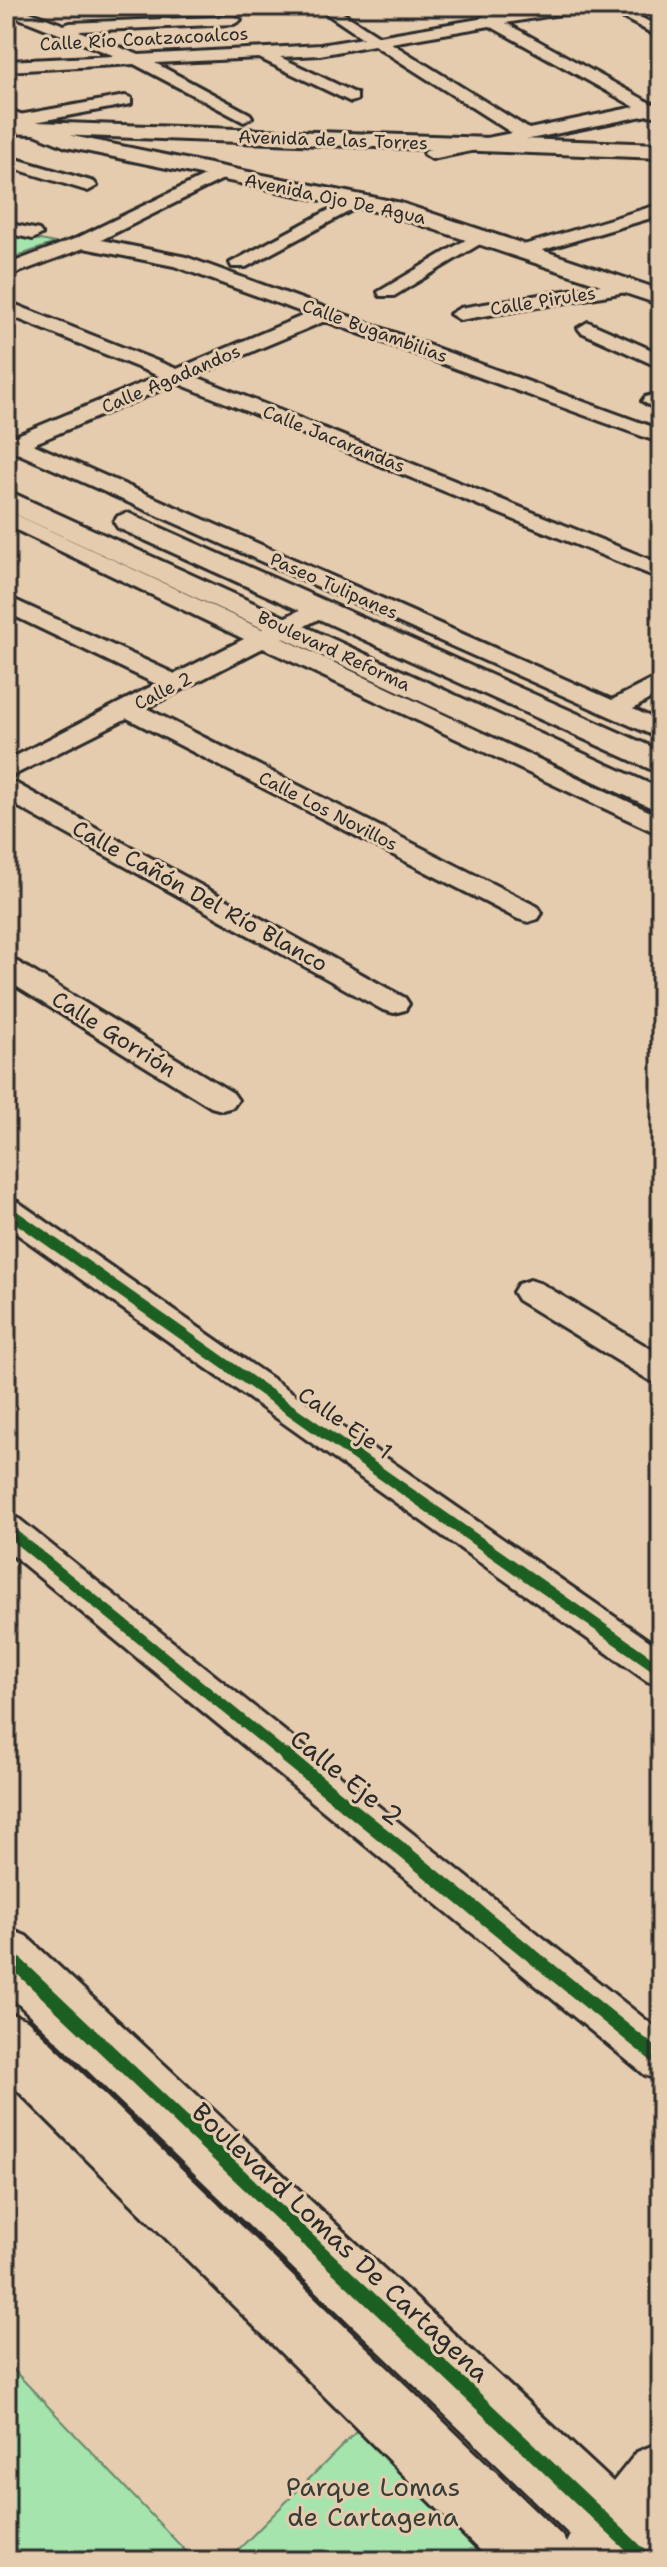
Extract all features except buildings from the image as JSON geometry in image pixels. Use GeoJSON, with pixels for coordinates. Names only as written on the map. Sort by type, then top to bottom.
{"type":"FeatureCollection","features":[{"type":"Feature","properties":{"kind":"main road","name":"Avenida de las Torres"},"geometry":{"type":"LineString","coordinates":[[14,125],[66,141],[661,162]]}},
{"type":"Feature","properties":{"kind":"main road","name":"Avenida de las Torres"},"geometry":{"type":"LineString","coordinates":[[14,125],[661,151]]}},
{"type":"Feature","properties":{"kind":"main road","name":"Avenida Ojo De Agua"},"geometry":{"type":"LineString","coordinates":[[66,141],[357,200],[423,217],[649,292]]}},
{"type":"Feature","properties":{"kind":"main road","name":"Boulevard Reforma"},"geometry":{"type":"LineString","coordinates":[[9,450],[320,609],[661,764]]}},
{"type":"Feature","properties":{"kind":"main road","name":"Boulevard Reforma"},"geometry":{"type":"LineString","coordinates":[[6,499],[275,633],[661,802]]}},
{"type":"Feature","properties":{"kind":"main road","name":"Boulevard Lomas De Cartagena"},"geometry":{"type":"LineString","coordinates":[[6,1954],[619,2551]]}},
{"type":"Feature","properties":{"kind":"main road"},"geometry":{"type":"LineString","coordinates":[[6,2039],[539,2561]]}},
{"type":"Feature","properties":{"kind":"main road"},"geometry":{"type":"LineString","coordinates":[[619,2551],[661,2476]]}},
{"type":"Feature","properties":{"kind":"street"},"geometry":{"type":"LineString","coordinates":[[322,6],[526,134]]}},
{"type":"Feature","properties":{"kind":"street"},"geometry":{"type":"LineString","coordinates":[[464,6],[657,110]]}},
{"type":"Feature","properties":{"kind":"street","name":"Calle Río Coatzacoalcos"},"geometry":{"type":"LineString","coordinates":[[6,66],[263,54],[379,42],[583,6]]}},
{"type":"Feature","properties":{"kind":"street"},"geometry":{"type":"LineString","coordinates":[[608,6],[661,34]]}},
{"type":"Feature","properties":{"kind":"street"},"geometry":{"type":"LineString","coordinates":[[6,8],[134,58],[244,117]]}},
{"type":"Feature","properties":{"kind":"street"},"geometry":{"type":"LineString","coordinates":[[19,29],[234,20]]}},
{"type":"Feature","properties":{"kind":"street"},"geometry":{"type":"LineString","coordinates":[[263,54],[351,97]]}},
{"type":"Feature","properties":{"kind":"street"},"geometry":{"type":"LineString","coordinates":[[14,125],[125,101]]}},
{"type":"Feature","properties":{"kind":"street"},"geometry":{"type":"LineString","coordinates":[[432,154],[657,110]]}},
{"type":"Feature","properties":{"kind":"street"},"geometry":{"type":"LineString","coordinates":[[6,161],[88,186]]}},
{"type":"Feature","properties":{"kind":"street"},"geometry":{"type":"LineString","coordinates":[[6,271],[83,242],[219,174]]}},
{"type":"Feature","properties":{"kind":"street"},"geometry":{"type":"LineString","coordinates":[[239,263],[357,200]]}},
{"type":"Feature","properties":{"kind":"street"},"geometry":{"type":"LineString","coordinates":[[523,251],[661,209]]}},
{"type":"Feature","properties":{"kind":"street"},"geometry":{"type":"LineString","coordinates":[[6,228],[33,234]]}},
{"type":"Feature","properties":{"kind":"street"},"geometry":{"type":"LineString","coordinates":[[387,292],[479,237]]}},
{"type":"Feature","properties":{"kind":"street","name":"Calle Bugambilias"},"geometry":{"type":"LineString","coordinates":[[83,242],[179,261],[661,437]]}},
{"type":"Feature","properties":{"kind":"street","name":"Calle Pirules"},"geometry":{"type":"LineString","coordinates":[[460,314],[649,292]]}},
{"type":"Feature","properties":{"kind":"street","name":"Calle Jacarandas"},"geometry":{"type":"LineString","coordinates":[[6,307],[661,572]]}},
{"type":"Feature","properties":{"kind":"street","name":"Calle Agadandos"},"geometry":{"type":"LineString","coordinates":[[9,450],[327,313]]}},
{"type":"Feature","properties":{"kind":"street"},"geometry":{"type":"LineString","coordinates":[[588,328],[661,362]]}},
{"type":"Feature","properties":{"kind":"street","name":"Paseo Tulipanes"},"geometry":{"type":"LineString","coordinates":[[9,450],[661,731]]}},
{"type":"Feature","properties":{"kind":"street"},"geometry":{"type":"LineString","coordinates":[[6,517],[275,633],[661,827]]}},
{"type":"Feature","properties":{"kind":"street"},"geometry":{"type":"LineString","coordinates":[[6,603],[177,684]]}},
{"type":"Feature","properties":{"kind":"street","name":"Calle 2"},"geometry":{"type":"LineString","coordinates":[[6,771],[320,609]]}},
{"type":"Feature","properties":{"kind":"street"},"geometry":{"type":"LineString","coordinates":[[613,710],[661,682]]}},
{"type":"Feature","properties":{"kind":"street","name":"Calle Los Novillos"},"geometry":{"type":"LineString","coordinates":[[128,709],[528,913]]}},
{"type":"Feature","properties":{"kind":"street"},"geometry":{"type":"LineString","coordinates":[[6,740],[37,755]]}},
{"type":"Feature","properties":{"kind":"street","name":"Calle Cañón Del Río Blanco"},"geometry":{"type":"LineString","coordinates":[[6,789],[394,1004]]}},
{"type":"Feature","properties":{"kind":"street","name":"Calle Gorrión"},"geometry":{"type":"LineString","coordinates":[[6,967],[222,1100]]}},
{"type":"Feature","properties":{"kind":"street","name":"Calle Eje 1"},"geometry":{"type":"LineString","coordinates":[[6,1210],[661,1670]]}},
{"type":"Feature","properties":{"kind":"street"},"geometry":{"type":"LineString","coordinates":[[530,1292],[661,1371]]}},
{"type":"Feature","properties":{"kind":"street","name":"Calle Eje 2"},"geometry":{"type":"LineString","coordinates":[[6,1529],[661,2060]]}},
{"type":"Feature","properties":{"kind":"green space"},"geometry":{"type":"Polygon","coordinates":[[[6,233],[55,243],[6,260],[6,233]]]}},
{"type":"Feature","properties":{"kind":"green space"},"geometry":{"type":"Polygon","coordinates":[[[6,2362],[195,2561],[6,2561],[6,2362]]]}},
{"type":"Feature","properties":{"kind":"green space","name":"Parque Lomas de Cartagena"},"geometry":{"type":"Polygon","coordinates":[[[370,2418],[523,2561],[227,2561],[370,2418]]]}},
{"type":"Feature","properties":{"kind":"cycle path"},"geometry":{"type":"LineString","coordinates":[[6,1210],[661,1670]]}},
{"type":"Feature","properties":{"kind":"cycle path"},"geometry":{"type":"LineString","coordinates":[[6,1529],[661,2060]]}},
{"type":"Feature","properties":{"kind":"cycle path"},"geometry":{"type":"LineString","coordinates":[[6,1954],[647,2561]]}}]}
